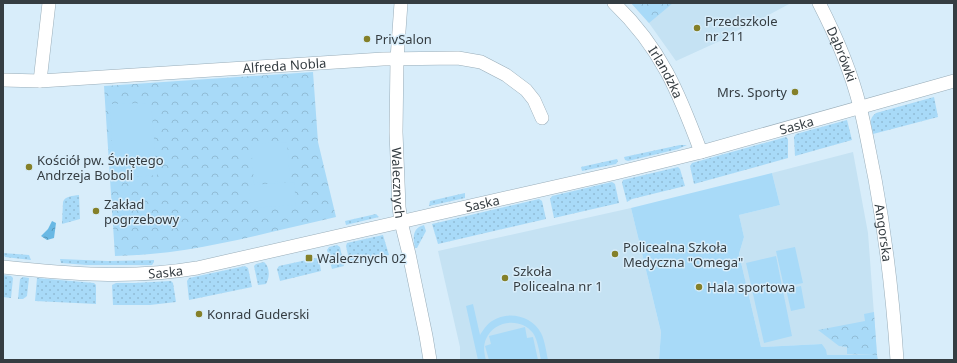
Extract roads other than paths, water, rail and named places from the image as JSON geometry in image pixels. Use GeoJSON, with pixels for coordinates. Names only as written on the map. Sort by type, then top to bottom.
{"type":"FeatureCollection","features":[{"type":"Feature","properties":{"kind":"street"},"geometry":{"type":"LineString","coordinates":[[40,81],[49,3]]}},
{"type":"Feature","properties":{"kind":"street","name":"Walecznych"},"geometry":{"type":"LineString","coordinates":[[401,3],[397,59],[396,132],[399,206],[430,360]]}},
{"type":"Feature","properties":{"kind":"street","name":"Irlandzka"},"geometry":{"type":"LineString","coordinates":[[614,3],[646,37],[667,70],[683,104],[701,152]]}},
{"type":"Feature","properties":{"kind":"street","name":"Dąbrówki"},"geometry":{"type":"LineString","coordinates":[[819,3],[842,52],[860,108]]}},
{"type":"Feature","properties":{"kind":"street","name":"Alfreda Nobla"},"geometry":{"type":"LineString","coordinates":[[3,80],[40,81],[397,59],[458,58],[481,62],[506,75],[526,90],[534,100],[542,118]]}},
{"type":"Feature","properties":{"kind":"street","name":"Saska"},"geometry":{"type":"LineString","coordinates":[[3,267],[55,272],[135,274],[174,271],[203,266],[616,173],[701,152],[954,82]]}},
{"type":"Feature","properties":{"kind":"street","name":"Angorska"},"geometry":{"type":"LineString","coordinates":[[860,108],[884,227],[892,294],[897,360]]}},
{"type":"Feature","properties":{"kind":"place","name":"Przedszkole nr 211"},"geometry":{"type":"Point","coordinates":[697,28]}},
{"type":"Feature","properties":{"kind":"place","name":"PrivSalon"},"geometry":{"type":"Point","coordinates":[367,39]}},
{"type":"Feature","properties":{"kind":"place","name":"Mrs. Sporty"},"geometry":{"type":"Point","coordinates":[795,92]}},
{"type":"Feature","properties":{"kind":"place","name":"Kościół pw. Świętego Andrzeja Boboli"},"geometry":{"type":"Point","coordinates":[29,167]}},
{"type":"Feature","properties":{"kind":"place","name":"Zakład pogrzebowy"},"geometry":{"type":"Point","coordinates":[96,211]}},
{"type":"Feature","properties":{"kind":"place","name":"Policealna Szkoła Medyczna \"Omega\""},"geometry":{"type":"Point","coordinates":[615,254]}},
{"type":"Feature","properties":{"kind":"place","name":"Walecznych 02"},"geometry":{"type":"Point","coordinates":[309,258]}},
{"type":"Feature","properties":{"kind":"place","name":"Szkoła Policealna nr 1"},"geometry":{"type":"Point","coordinates":[505,278]}},
{"type":"Feature","properties":{"kind":"place","name":"Hala sportowa"},"geometry":{"type":"Point","coordinates":[699,287]}},
{"type":"Feature","properties":{"kind":"place","name":"Konrad Guderski"},"geometry":{"type":"Point","coordinates":[199,314]}}]}
